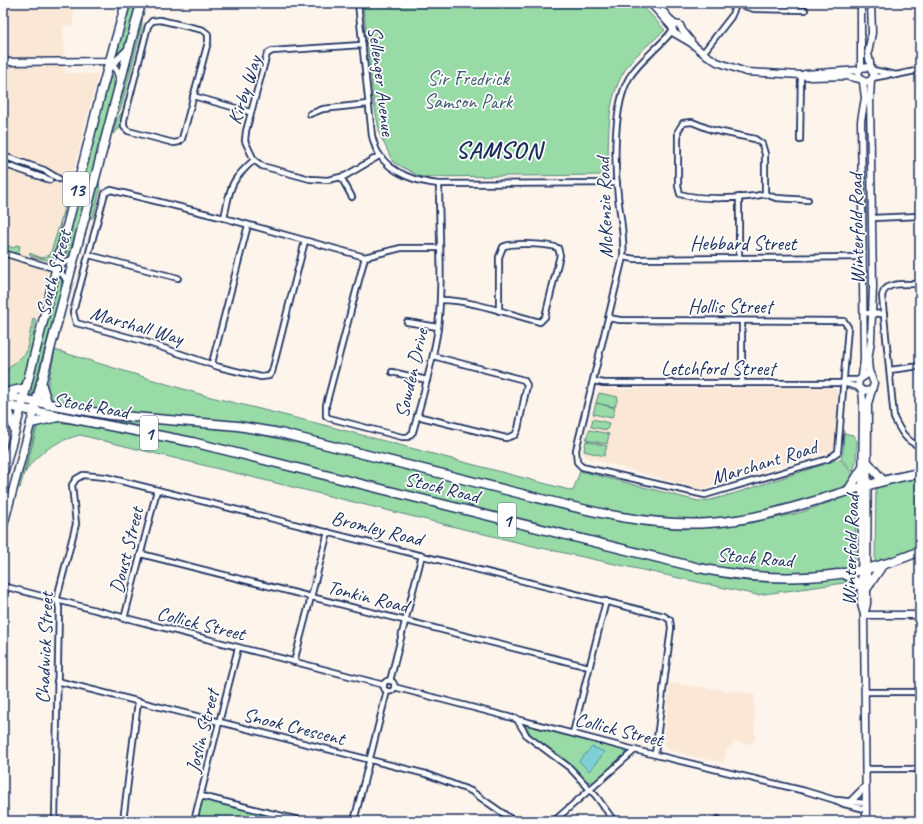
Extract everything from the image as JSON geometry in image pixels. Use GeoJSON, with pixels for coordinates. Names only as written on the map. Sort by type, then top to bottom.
{"type":"FeatureCollection","features":[{"type":"Feature","properties":{"kind":"highway","name":"South Street"},"geometry":{"type":"LineString","coordinates":[[21,409],[126,3]]}},
{"type":"Feature","properties":{"kind":"highway","name":"South Street"},"geometry":{"type":"LineString","coordinates":[[34,411],[141,3]]}},
{"type":"Feature","properties":{"kind":"highway"},"geometry":{"type":"LineString","coordinates":[[41,383],[48,405]]}},
{"type":"Feature","properties":{"kind":"highway"},"geometry":{"type":"LineString","coordinates":[[3,394],[26,388]]}},
{"type":"Feature","properties":{"kind":"highway","name":"Stock Road"},"geometry":{"type":"LineString","coordinates":[[3,394],[48,405],[110,415],[230,426],[280,433],[599,513],[655,522],[696,524],[742,520],[788,510],[848,490],[920,473]]}},
{"type":"Feature","properties":{"kind":"highway"},"geometry":{"type":"LineString","coordinates":[[5,406],[15,431]]}},
{"type":"Feature","properties":{"kind":"highway","name":"Stock Road"},"geometry":{"type":"LineString","coordinates":[[5,406],[185,440],[714,571],[779,578],[808,577],[864,569],[920,551]]}},
{"type":"Feature","properties":{"kind":"highway"},"geometry":{"type":"LineString","coordinates":[[31,423],[60,416]]}},
{"type":"Feature","properties":{"kind":"highway"},"geometry":{"type":"LineString","coordinates":[[848,490],[865,466],[883,481]]}},
{"type":"Feature","properties":{"kind":"highway"},"geometry":{"type":"LineString","coordinates":[[842,573],[864,587],[883,564]]}},
{"type":"Feature","properties":{"kind":"main road"},"geometry":{"type":"LineString","coordinates":[[650,3],[675,30],[702,53],[723,65],[746,72],[801,74],[812,72],[847,72],[860,69],[865,66],[872,69]]}},
{"type":"Feature","properties":{"kind":"main road"},"geometry":{"type":"LineString","coordinates":[[655,3],[675,30]]}},
{"type":"Feature","properties":{"kind":"main road"},"geometry":{"type":"LineString","coordinates":[[860,69],[861,3]]}},
{"type":"Feature","properties":{"kind":"main road"},"geometry":{"type":"LineString","coordinates":[[871,3],[872,33],[868,53],[872,69]]}},
{"type":"Feature","properties":{"kind":"main road"},"geometry":{"type":"LineString","coordinates":[[3,62],[116,61],[128,49]]}},
{"type":"Feature","properties":{"kind":"main road"},"geometry":{"type":"LineString","coordinates":[[110,61],[117,71],[120,80]]}},
{"type":"Feature","properties":{"kind":"main road","name":"Winterfold Road"},"geometry":{"type":"LineString","coordinates":[[860,69],[864,98],[861,121],[863,313],[861,378]]}},
{"type":"Feature","properties":{"kind":"main road","name":"Winterfold Road"},"geometry":{"type":"LineString","coordinates":[[871,377],[868,361],[872,313],[872,69]]}},
{"type":"Feature","properties":{"kind":"main road"},"geometry":{"type":"LineString","coordinates":[[801,74],[811,77],[847,76],[861,80],[872,79]]}},
{"type":"Feature","properties":{"kind":"main road"},"geometry":{"type":"LineString","coordinates":[[867,375],[871,377],[874,384],[872,390],[868,392],[860,389],[861,378],[867,375]]}},
{"type":"Feature","properties":{"kind":"main road","name":"Winterfold Road"},"geometry":{"type":"LineString","coordinates":[[860,389],[863,400],[865,466],[864,587],[861,604],[864,615],[866,692],[866,821]]}},
{"type":"Feature","properties":{"kind":"main road","name":"Winterfold Road"},"geometry":{"type":"LineString","coordinates":[[865,466],[868,404],[872,390]]}},
{"type":"Feature","properties":{"kind":"main road","name":"South Street"},"geometry":{"type":"LineString","coordinates":[[3,476],[21,409]]}},
{"type":"Feature","properties":{"kind":"main road","name":"South Street"},"geometry":{"type":"LineString","coordinates":[[3,527],[6,506],[34,411]]}},
{"type":"Feature","properties":{"kind":"main road"},"geometry":{"type":"LineString","coordinates":[[864,615],[920,615]]}},
{"type":"Feature","properties":{"kind":"main road"},"geometry":{"type":"LineString","coordinates":[[851,801],[866,786]]}},
{"type":"Feature","properties":{"kind":"street","name":"Sellenger Avenue"},"geometry":{"type":"LineString","coordinates":[[358,3],[361,45],[372,136],[379,156],[396,170],[412,179],[439,184],[617,183]]}},
{"type":"Feature","properties":{"kind":"street"},"geometry":{"type":"LineString","coordinates":[[702,53],[731,17],[737,4],[754,9],[805,10]]}},
{"type":"Feature","properties":{"kind":"street"},"geometry":{"type":"LineString","coordinates":[[160,20],[203,30],[208,34],[208,42],[193,96],[179,142],[174,143],[128,131],[124,126],[124,120],[144,40],[148,26],[152,21],[160,20]]}},
{"type":"Feature","properties":{"kind":"street","name":"McKenzie Road"},"geometry":{"type":"LineString","coordinates":[[577,462],[576,450],[623,257],[624,242],[617,183],[617,118],[622,94],[635,69],[675,30]]}},
{"type":"Feature","properties":{"kind":"street","name":"Kirby Way"},"geometry":{"type":"LineString","coordinates":[[254,160],[248,152],[245,141],[250,112],[267,54],[272,52],[361,45]]}},
{"type":"Feature","properties":{"kind":"street"},"geometry":{"type":"LineString","coordinates":[[872,69],[888,75]]}},
{"type":"Feature","properties":{"kind":"street"},"geometry":{"type":"LineString","coordinates":[[872,79],[920,70]]}},
{"type":"Feature","properties":{"kind":"street"},"geometry":{"type":"LineString","coordinates":[[800,140],[801,74]]}},
{"type":"Feature","properties":{"kind":"street"},"geometry":{"type":"LineString","coordinates":[[193,96],[250,112]]}},
{"type":"Feature","properties":{"kind":"street"},"geometry":{"type":"LineString","coordinates":[[310,114],[323,109],[368,104]]}},
{"type":"Feature","properties":{"kind":"street"},"geometry":{"type":"LineString","coordinates":[[765,194],[765,154],[764,148],[759,142],[712,130],[692,122],[683,123],[678,130],[678,186],[680,194],[689,197],[739,197],[765,194],[776,198],[808,200]]}},
{"type":"Feature","properties":{"kind":"street"},"geometry":{"type":"LineString","coordinates":[[3,156],[44,170],[58,179]]}},
{"type":"Feature","properties":{"kind":"street"},"geometry":{"type":"LineString","coordinates":[[224,218],[232,183],[238,174],[254,160],[262,166],[310,179],[328,180],[341,177],[379,156]]}},
{"type":"Feature","properties":{"kind":"street"},"geometry":{"type":"LineString","coordinates":[[3,164],[50,180]]}},
{"type":"Feature","properties":{"kind":"street"},"geometry":{"type":"LineString","coordinates":[[341,177],[352,196]]}},
{"type":"Feature","properties":{"kind":"street","name":"Sowden Drive"},"geometry":{"type":"LineString","coordinates":[[364,257],[326,405],[326,416],[402,437],[408,436],[413,432],[418,416],[433,356],[438,327],[440,300],[439,184]]}},
{"type":"Feature","properties":{"kind":"street","name":"Marshall Way"},"geometry":{"type":"LineString","coordinates":[[305,241],[272,372],[269,376],[261,377],[219,367],[212,363],[143,341],[76,323],[73,312],[105,194],[109,190],[224,218],[364,257],[401,248],[439,248]]}},
{"type":"Feature","properties":{"kind":"street"},"geometry":{"type":"LineString","coordinates":[[739,197],[739,258]]}},
{"type":"Feature","properties":{"kind":"street"},"geometry":{"type":"LineString","coordinates":[[872,218],[920,216]]}},
{"type":"Feature","properties":{"kind":"street"},"geometry":{"type":"LineString","coordinates":[[212,363],[248,225]]}},
{"type":"Feature","properties":{"kind":"street"},"geometry":{"type":"LineString","coordinates":[[440,300],[456,301],[540,322],[542,320],[560,255],[558,248],[551,245],[511,244],[502,248],[499,257],[498,311]]}},
{"type":"Feature","properties":{"kind":"street"},"geometry":{"type":"LineString","coordinates":[[3,253],[56,269],[63,275],[67,284]]}},
{"type":"Feature","properties":{"kind":"street"},"geometry":{"type":"LineString","coordinates":[[89,255],[178,278]]}},
{"type":"Feature","properties":{"kind":"street"},"geometry":{"type":"LineString","coordinates":[[56,269],[74,256]]}},
{"type":"Feature","properties":{"kind":"street","name":"Hebbard Street"},"geometry":{"type":"LineString","coordinates":[[623,257],[635,259],[862,257]]}},
{"type":"Feature","properties":{"kind":"street"},"geometry":{"type":"LineString","coordinates":[[920,284],[898,285],[887,288],[882,296],[894,418],[902,434],[920,446]]}},
{"type":"Feature","properties":{"kind":"street"},"geometry":{"type":"LineString","coordinates":[[863,313],[884,314]]}},
{"type":"Feature","properties":{"kind":"street","name":"Hollis Street"},"geometry":{"type":"LineString","coordinates":[[608,318],[620,320],[844,320],[848,327]]}},
{"type":"Feature","properties":{"kind":"street"},"geometry":{"type":"LineString","coordinates":[[742,321],[742,382]]}},
{"type":"Feature","properties":{"kind":"street"},"geometry":{"type":"LineString","coordinates":[[407,322],[438,327]]}},
{"type":"Feature","properties":{"kind":"street","name":"Marchant Road"},"geometry":{"type":"LineString","coordinates":[[577,462],[582,467],[700,494],[710,494],[828,459],[837,454],[840,442],[848,327]]}},
{"type":"Feature","properties":{"kind":"street"},"geometry":{"type":"LineString","coordinates":[[418,416],[506,438],[515,435],[518,429],[527,385],[524,380],[433,356]]}},
{"type":"Feature","properties":{"kind":"street"},"geometry":{"type":"LineString","coordinates":[[890,370],[920,366]]}},
{"type":"Feature","properties":{"kind":"street"},"geometry":{"type":"LineString","coordinates":[[392,372],[426,380]]}},
{"type":"Feature","properties":{"kind":"street","name":"Letchford Street"},"geometry":{"type":"LineString","coordinates":[[843,383],[848,380],[861,378]]}},
{"type":"Feature","properties":{"kind":"street","name":"Letchford Street"},"geometry":{"type":"LineString","coordinates":[[593,381],[604,383],[843,383],[860,389]]}},
{"type":"Feature","properties":{"kind":"street","name":"Bromley Road"},"geometry":{"type":"LineString","coordinates":[[76,479],[83,475],[90,474],[664,616],[670,620],[671,628],[655,754]]}},
{"type":"Feature","properties":{"kind":"street","name":"Chadwick Street"},"geometry":{"type":"LineString","coordinates":[[55,821],[57,598],[76,524],[72,485],[76,479]]}},
{"type":"Feature","properties":{"kind":"street","name":"Doust Street"},"geometry":{"type":"LineString","coordinates":[[124,619],[157,490]]}},
{"type":"Feature","properties":{"kind":"street"},"geometry":{"type":"LineString","coordinates":[[294,662],[328,532]]}},
{"type":"Feature","properties":{"kind":"street","name":"Tonkin Road"},"geometry":{"type":"LineString","coordinates":[[141,554],[589,667]]}},
{"type":"Feature","properties":{"kind":"street"},"geometry":{"type":"LineString","coordinates":[[354,821],[387,691],[384,688],[384,685],[386,682],[390,681],[422,555]]}},
{"type":"Feature","properties":{"kind":"street","name":"Collick Street"},"geometry":{"type":"LineString","coordinates":[[5,590],[58,602],[384,685]]}},
{"type":"Feature","properties":{"kind":"street"},"geometry":{"type":"LineString","coordinates":[[573,733],[606,601]]}},
{"type":"Feature","properties":{"kind":"street","name":"Joslin Street"},"geometry":{"type":"LineString","coordinates":[[194,821],[238,648]]}},
{"type":"Feature","properties":{"kind":"street","name":"Snook Crescent"},"geometry":{"type":"LineString","coordinates":[[57,681],[426,774],[462,787],[478,795],[514,821]]}},
{"type":"Feature","properties":{"kind":"street"},"geometry":{"type":"LineString","coordinates":[[387,691],[393,690],[394,687],[394,684],[390,681]]}},
{"type":"Feature","properties":{"kind":"street","name":"Collick Street"},"geometry":{"type":"LineString","coordinates":[[394,687],[635,750],[835,800],[844,804],[865,806]]}},
{"type":"Feature","properties":{"kind":"street"},"geometry":{"type":"LineString","coordinates":[[866,692],[920,692]]}},
{"type":"Feature","properties":{"kind":"street"},"geometry":{"type":"LineString","coordinates":[[123,821],[138,702]]}},
{"type":"Feature","properties":{"kind":"street"},"geometry":{"type":"LineString","coordinates":[[516,718],[527,736],[564,763],[590,789],[614,821]]}},
{"type":"Feature","properties":{"kind":"street"},"geometry":{"type":"LineString","coordinates":[[554,821],[635,750]]}},
{"type":"Feature","properties":{"kind":"street"},"geometry":{"type":"LineString","coordinates":[[866,769],[920,769]]}},
{"type":"Feature","properties":{"kind":"street"},"geometry":{"type":"LineString","coordinates":[[201,796],[303,821]]}},
{"type":"Feature","properties":{"kind":"street","name":"Collick Street"},"geometry":{"type":"LineString","coordinates":[[835,800],[851,801],[865,806]]}},
{"type":"Feature","properties":{"kind":"shaded area"},"geometry":{"type":"Polygon","coordinates":[[[3,9],[74,9],[73,26],[63,26],[65,73],[98,74],[3,451],[3,9]]]}},
{"type":"Feature","properties":{"kind":"shaded area"},"geometry":{"type":"Polygon","coordinates":[[[834,388],[838,392],[834,446],[832,451],[700,489],[585,457],[582,452],[597,394],[602,389],[834,388]]]}},
{"type":"Feature","properties":{"kind":"shaded area"},"geometry":{"type":"Polygon","coordinates":[[[670,683],[754,694],[755,740],[748,744],[733,741],[731,748],[727,747],[723,763],[668,750],[663,744],[670,683]]]}},
{"type":"Feature","properties":{"kind":"green space"},"geometry":{"type":"Polygon","coordinates":[[[128,3],[138,3],[123,51],[115,59],[128,3]]]}},
{"type":"Feature","properties":{"kind":"green space"},"geometry":{"type":"Polygon","coordinates":[[[143,3],[145,3],[142,27],[121,108],[115,119],[99,181],[100,190],[93,218],[90,218],[92,203],[143,3]]]}},
{"type":"Feature","properties":{"kind":"green space","name":"Sir Fredrick Samson Park"},"geometry":{"type":"Polygon","coordinates":[[[363,3],[640,3],[665,30],[636,56],[618,83],[610,112],[608,175],[421,177],[393,162],[380,135],[373,98],[363,3]]]}},
{"type":"Feature","properties":{"kind":"green space"},"geometry":{"type":"Polygon","coordinates":[[[111,70],[114,83],[113,93],[86,199],[68,258],[62,257],[111,70]]]}},
{"type":"Feature","properties":{"kind":"green space"},"geometry":{"type":"Polygon","coordinates":[[[123,111],[119,129],[113,134],[117,119],[123,111]]]}},
{"type":"Feature","properties":{"kind":"green space"},"geometry":{"type":"Polygon","coordinates":[[[73,173],[75,174],[61,219],[73,173]]]}},
{"type":"Feature","properties":{"kind":"green space"},"geometry":{"type":"Polygon","coordinates":[[[61,220],[59,239],[51,261],[31,256],[29,253],[42,258],[50,255],[61,220]]]}},
{"type":"Feature","properties":{"kind":"green space"},"geometry":{"type":"Polygon","coordinates":[[[3,244],[14,248],[16,245],[20,246],[18,254],[3,249],[3,244]]]}},
{"type":"Feature","properties":{"kind":"green space"},"geometry":{"type":"Polygon","coordinates":[[[57,277],[61,277],[62,288],[32,395],[29,395],[57,277]]]}},
{"type":"Feature","properties":{"kind":"green space"},"geometry":{"type":"Polygon","coordinates":[[[33,318],[36,320],[27,372],[21,384],[12,388],[3,389],[3,373],[26,353],[33,318]]]}},
{"type":"Feature","properties":{"kind":"green space"},"geometry":{"type":"Polygon","coordinates":[[[55,350],[203,395],[320,424],[573,491],[580,471],[698,501],[711,500],[739,492],[840,459],[854,476],[841,488],[830,493],[758,513],[708,519],[657,518],[630,515],[601,510],[294,433],[128,414],[56,402],[51,398],[47,390],[55,350]]]}},
{"type":"Feature","properties":{"kind":"green space"},"geometry":{"type":"Polygon","coordinates":[[[599,393],[618,397],[615,407],[596,403],[599,393]]]}},
{"type":"Feature","properties":{"kind":"green space"},"geometry":{"type":"Polygon","coordinates":[[[596,403],[615,408],[612,418],[593,414],[596,403]]]}},
{"type":"Feature","properties":{"kind":"green space"},"geometry":{"type":"Polygon","coordinates":[[[3,409],[9,414],[4,419],[6,444],[3,456],[4,441],[3,409]]]}},
{"type":"Feature","properties":{"kind":"green space"},"geometry":{"type":"Polygon","coordinates":[[[105,418],[244,431],[373,460],[590,515],[646,526],[683,529],[745,524],[799,513],[839,499],[845,495],[856,493],[855,561],[853,567],[831,572],[769,575],[705,566],[258,454],[105,418]]]}},
{"type":"Feature","properties":{"kind":"green space"},"geometry":{"type":"Polygon","coordinates":[[[593,419],[609,423],[607,430],[591,427],[593,419]]]}},
{"type":"Feature","properties":{"kind":"green space"},"geometry":{"type":"Polygon","coordinates":[[[54,422],[93,426],[159,437],[730,579],[758,582],[786,582],[814,581],[842,577],[847,580],[844,583],[757,595],[537,547],[80,435],[48,448],[35,459],[25,473],[38,424],[54,422]]]}},
{"type":"Feature","properties":{"kind":"green space"},"geometry":{"type":"Polygon","coordinates":[[[36,424],[20,488],[17,487],[33,426],[36,424]]]}},
{"type":"Feature","properties":{"kind":"green space"},"geometry":{"type":"Polygon","coordinates":[[[589,430],[609,434],[607,444],[586,440],[589,430]]]}},
{"type":"Feature","properties":{"kind":"green space"},"geometry":{"type":"Polygon","coordinates":[[[844,433],[853,435],[857,441],[856,461],[853,472],[841,458],[843,453],[844,433]]]}},
{"type":"Feature","properties":{"kind":"green space"},"geometry":{"type":"Polygon","coordinates":[[[586,441],[607,446],[604,456],[584,451],[586,441]]]}},
{"type":"Feature","properties":{"kind":"green space"},"geometry":{"type":"Polygon","coordinates":[[[920,476],[920,547],[875,563],[876,485],[920,476]]]}},
{"type":"Feature","properties":{"kind":"green space"},"geometry":{"type":"Polygon","coordinates":[[[529,724],[601,745],[609,744],[625,749],[626,755],[595,782],[588,782],[568,762],[531,736],[526,725],[529,724]]]}},
{"type":"Feature","properties":{"kind":"green space"},"geometry":{"type":"Polygon","coordinates":[[[202,798],[293,821],[196,821],[202,798]]]}},
{"type":"Feature","properties":{"kind":"water"},"geometry":{"type":"Polygon","coordinates":[[[592,747],[605,752],[589,771],[579,761],[592,747]]]}},
{"type":"Feature","properties":{"kind":"district","name":"SAMSON"},"geometry":{"type":"Point","coordinates":[499,150]}}]}
